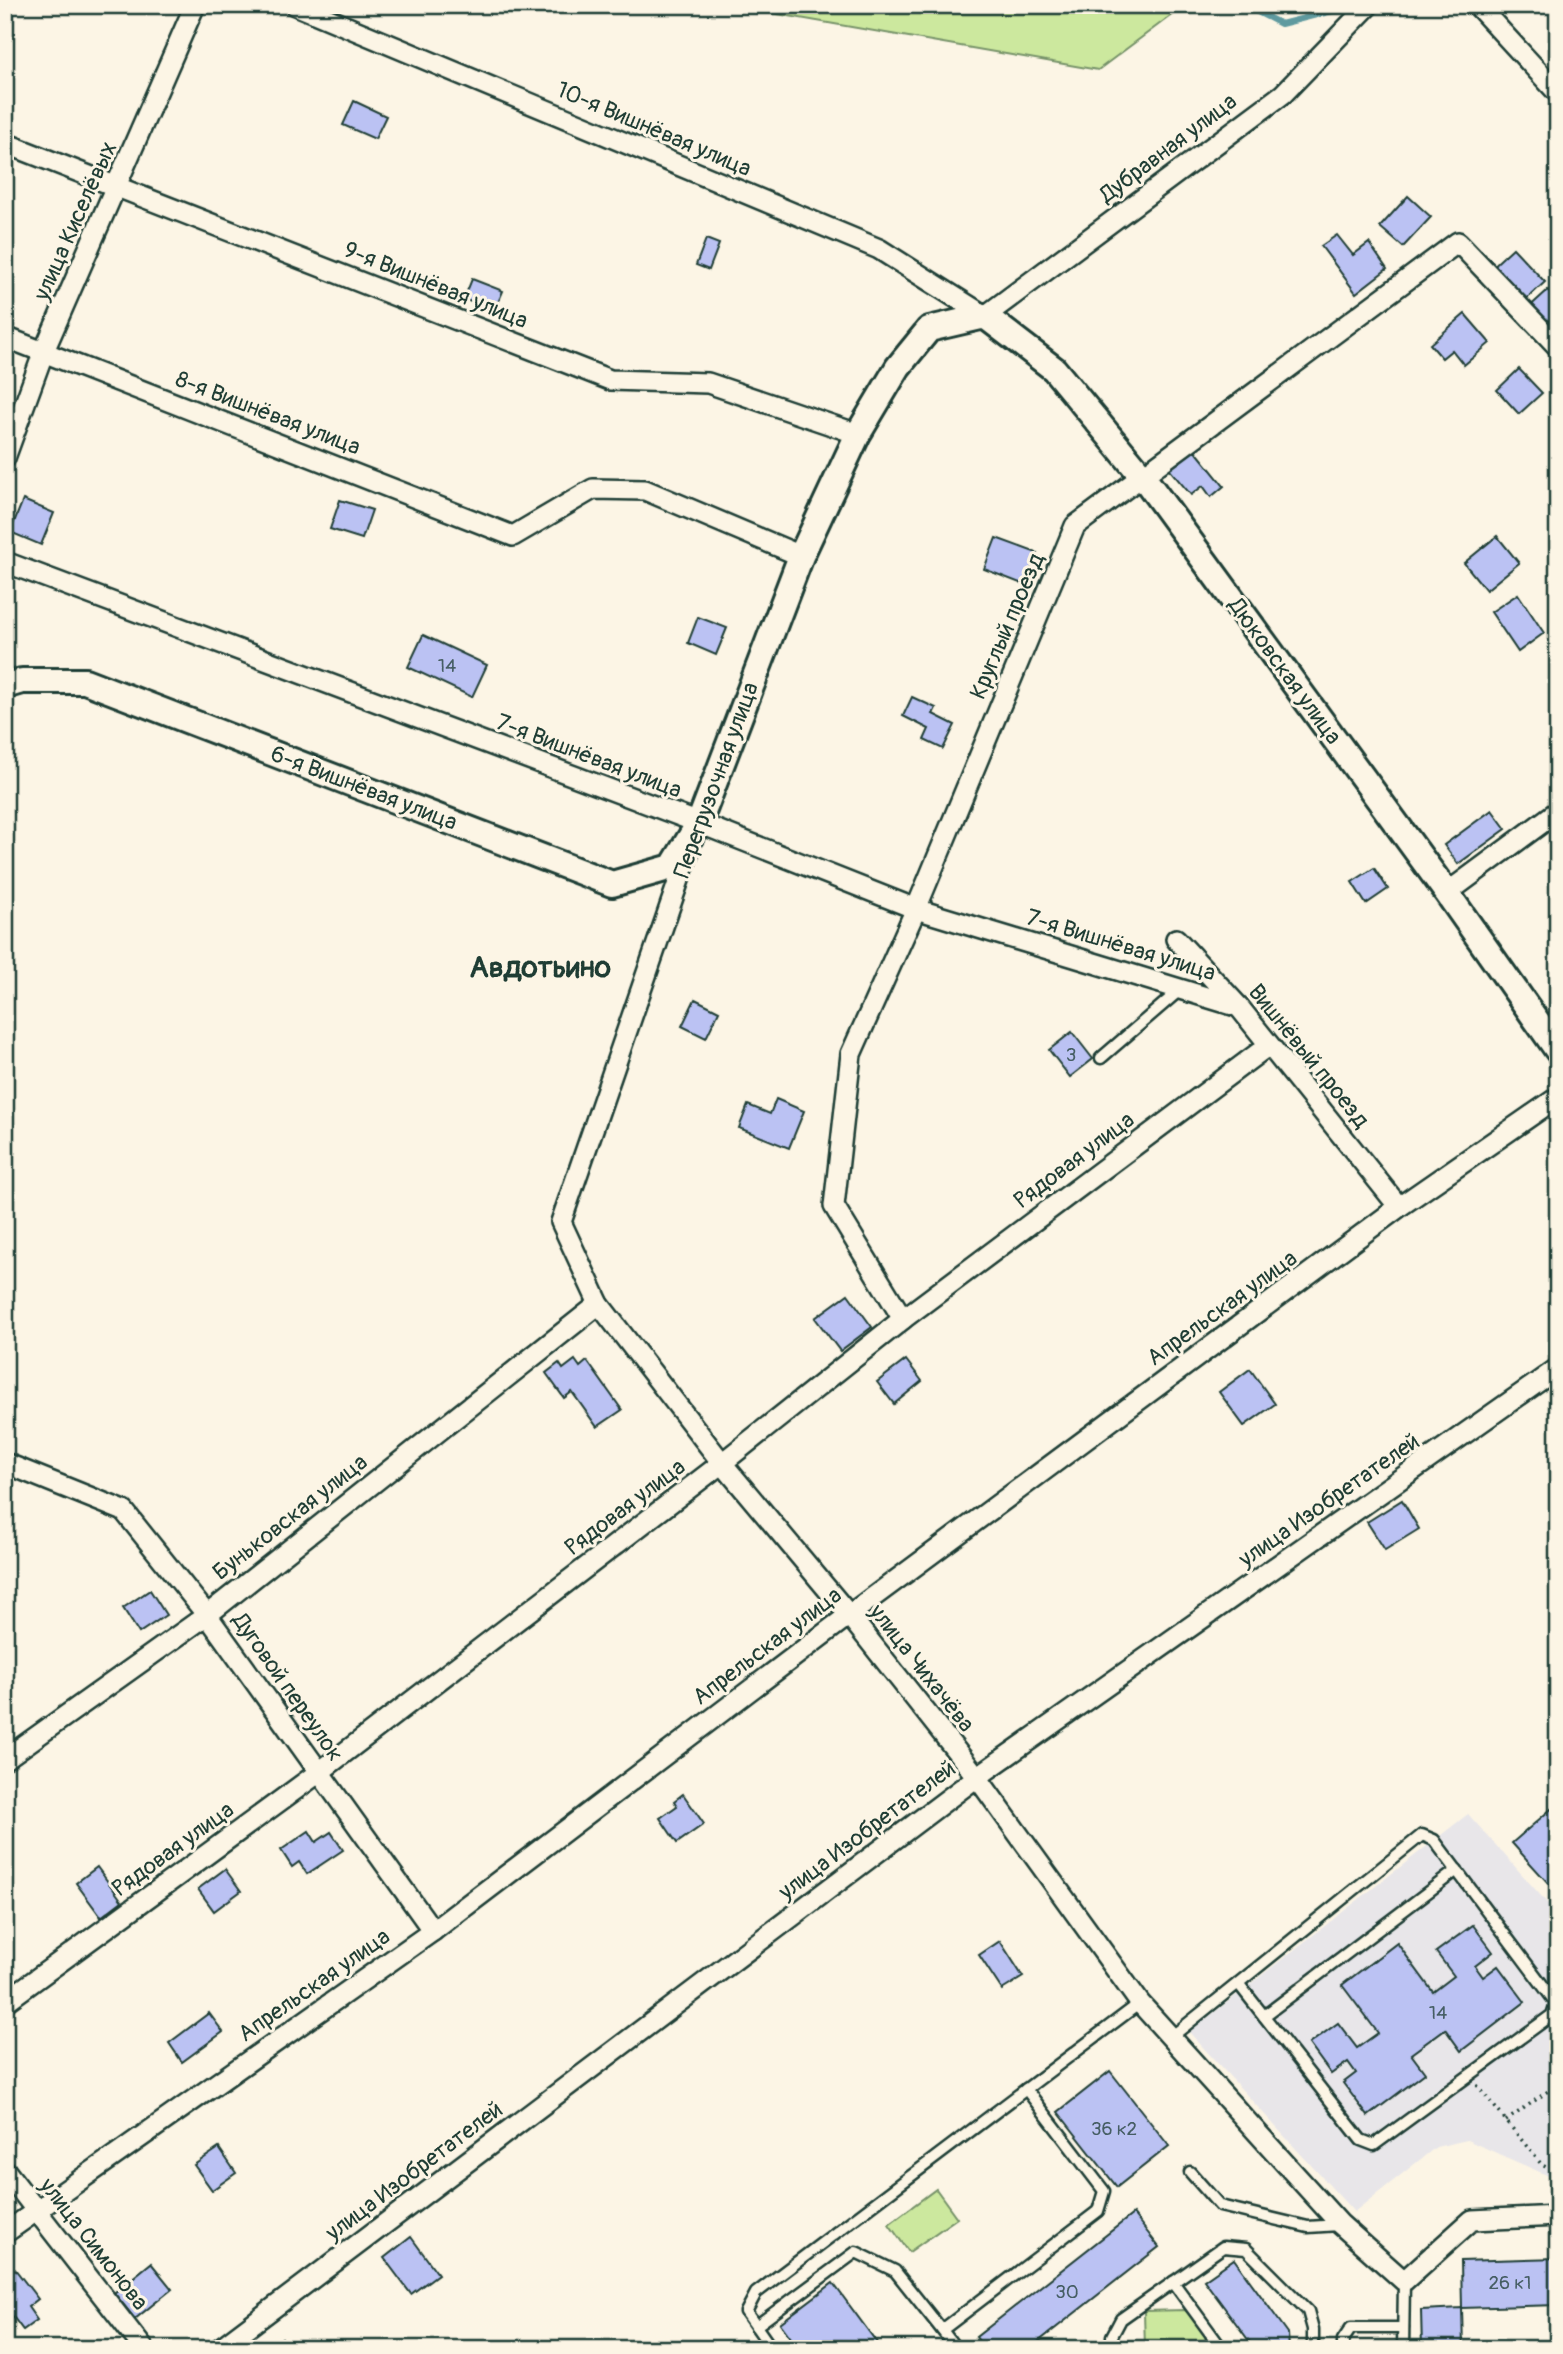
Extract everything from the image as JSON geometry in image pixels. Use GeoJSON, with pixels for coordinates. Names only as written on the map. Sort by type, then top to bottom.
{"type":"FeatureCollection","features":[{"type":"Feature","properties":{"kind":"street","name":"улица Киселёвых"},"geometry":{"type":"LineString","coordinates":[[5,458],[44,351],[195,5]]}},
{"type":"Feature","properties":{"kind":"street","name":"10-я Вишнёвая улица"},"geometry":{"type":"LineString","coordinates":[[295,5],[879,249],[985,316]]}},
{"type":"Feature","properties":{"kind":"street","name":"Дубравная улица"},"geometry":{"type":"LineString","coordinates":[[985,316],[1283,93],[1369,5]]}},
{"type":"Feature","properties":{"kind":"street"},"geometry":{"type":"LineString","coordinates":[[1477,5],[1558,93]]}},
{"type":"Feature","properties":{"kind":"street","name":"9-я Вишнёвая улица"},"geometry":{"type":"LineString","coordinates":[[5,143],[610,380],[708,383],[858,434]]}},
{"type":"Feature","properties":{"kind":"street","name":"Круглый проезд"},"geometry":{"type":"LineString","coordinates":[[903,1319],[834,1206],[851,1054],[916,909],[1075,526],[1144,478],[1458,242],[1558,347]]}},
{"type":"Feature","properties":{"kind":"street","name":"Перегрузочная улица"},"geometry":{"type":"LineString","coordinates":[[598,1304],[561,1222],[699,823],[801,556],[858,434],[898,367],[929,330],[985,316]]}},
{"type":"Feature","properties":{"kind":"street","name":"Дюковская улица"},"geometry":{"type":"LineString","coordinates":[[985,316],[1054,369],[1144,478],[1447,893],[1558,1051]]}},
{"type":"Feature","properties":{"kind":"street","name":"8-я Вишнёвая улица"},"geometry":{"type":"LineString","coordinates":[[5,337],[513,536],[593,489],[645,490],[801,556]]}},
{"type":"Feature","properties":{"kind":"street","name":"7-я Вишнёвая улица"},"geometry":{"type":"LineString","coordinates":[[5,562],[699,823],[916,909],[1240,1007]]}},
{"type":"Feature","properties":{"kind":"street","name":"6-я Вишнёвая улица"},"geometry":{"type":"LineString","coordinates":[[5,686],[22,681],[85,681],[612,884],[672,867],[699,823]]}},
{"type":"Feature","properties":{"kind":"street"},"geometry":{"type":"LineString","coordinates":[[1447,893],[1558,811]]}},
{"type":"Feature","properties":{"kind":"street","name":"Вишнёвый проезд"},"geometry":{"type":"LineString","coordinates":[[1177,939],[1240,1007],[1399,1207]]}},
{"type":"Feature","properties":{"kind":"street","name":"Рядовая улица"},"geometry":{"type":"LineString","coordinates":[[5,2002],[318,1773],[722,1463],[903,1319],[1269,1045]]}},
{"type":"Feature","properties":{"kind":"street","name":"Апрельская улица"},"geometry":{"type":"LineString","coordinates":[[5,2233],[433,1931],[849,1615],[1399,1207],[1558,1097]]}},
{"type":"Feature","properties":{"kind":"street","name":"улица Чихачёва"},"geometry":{"type":"LineString","coordinates":[[598,1304],[722,1463],[849,1615],[977,1777],[1140,2003],[1169,2039],[1339,2224],[1404,2281]]}},
{"type":"Feature","properties":{"kind":"street","name":"Буньковская улица"},"geometry":{"type":"LineString","coordinates":[[5,1759],[207,1615],[598,1304]]}},
{"type":"Feature","properties":{"kind":"street","name":"улица Изобретателей"},"geometry":{"type":"LineString","coordinates":[[219,2349],[977,1777],[1558,1368]]}},
{"type":"Feature","properties":{"kind":"street","name":"Дуговой переулок"},"geometry":{"type":"LineString","coordinates":[[5,1463],[124,1511],[207,1615],[433,1931]]}},
{"type":"Feature","properties":{"kind":"street","name":"улица Симонова"},"geometry":{"type":"LineString","coordinates":[[5,2170],[144,2349]]}},
{"type":"Feature","properties":{"kind":"street"},"geometry":{"type":"LineString","coordinates":[[1404,2281],[1472,2220],[1558,2216]]}},
{"type":"Feature","properties":{"kind":"lane"},"geometry":{"type":"LineString","coordinates":[[1101,1058],[1181,989]]}},
{"type":"Feature","properties":{"kind":"lane"},"geometry":{"type":"LineString","coordinates":[[1169,2039],[1238,1983],[1422,1835],[1434,1840],[1556,2003],[1552,2015],[1374,2145],[1361,2140],[1238,1983]]}},
{"type":"Feature","properties":{"kind":"lane"},"geometry":{"type":"LineString","coordinates":[[1264,2016],[1457,1870]]}},
{"type":"Feature","properties":{"kind":"lane"},"geometry":{"type":"LineString","coordinates":[[772,2349],[746,2312],[756,2293],[1140,2003]]}},
{"type":"Feature","properties":{"kind":"lane"},"geometry":{"type":"LineString","coordinates":[[942,2330],[1098,2211],[1104,2191],[1026,2089]]}},
{"type":"Feature","properties":{"kind":"lane"},"geometry":{"type":"LineString","coordinates":[[1190,2172],[1220,2206],[1308,2227],[1339,2224]]}},
{"type":"Feature","properties":{"kind":"lane"},"geometry":{"type":"LineString","coordinates":[[1112,2349],[1112,2336],[1121,2319],[1223,2247],[1246,2249],[1308,2311],[1313,2329],[1313,2349]]}},
{"type":"Feature","properties":{"kind":"lane"},"geometry":{"type":"LineString","coordinates":[[756,2326],[856,2252],[895,2271],[956,2349]]}},
{"type":"Feature","properties":{"kind":"lane"},"geometry":{"type":"LineString","coordinates":[[1403,2349],[1404,2281]]}},
{"type":"Feature","properties":{"kind":"lane"},"geometry":{"type":"LineString","coordinates":[[1173,2282],[1222,2349]]}},
{"type":"Feature","properties":{"kind":"lane"},"geometry":{"type":"LineString","coordinates":[[1343,2349],[1343,2340],[1351,2328],[1404,2328]]}},
{"type":"Feature","properties":{"kind":"path"},"geometry":{"type":"LineString","coordinates":[[1469,2076],[1542,2165],[1558,2173]]}},
{"type":"Feature","properties":{"kind":"path"},"geometry":{"type":"LineString","coordinates":[[1506,2121],[1558,2084]]}},
{"type":"Feature","properties":{"kind":"shaded area"},"geometry":{"type":"Polygon","coordinates":[[[1468,1814],[1558,1915],[1558,2180],[1467,2140],[1436,2147],[1354,2212],[1189,2032],[1468,1814]]]}},
{"type":"Feature","properties":{"kind":"green space"},"geometry":{"type":"Polygon","coordinates":[[[726,5],[1185,5],[1098,70],[726,5]]]}},
{"type":"Feature","properties":{"kind":"green space"},"geometry":{"type":"Polygon","coordinates":[[[936,2189],[957,2218],[909,2252],[889,2224],[936,2189]]]}},
{"type":"Feature","properties":{"kind":"green space"},"geometry":{"type":"Polygon","coordinates":[[[1185,2310],[1205,2331],[1206,2349],[1145,2349],[1144,2311],[1185,2310]]]}},
{"type":"Feature","properties":{"kind":"building"},"geometry":{"type":"Polygon","coordinates":[[[354,101],[386,116],[375,139],[343,125],[354,101]]]}},
{"type":"Feature","properties":{"kind":"building"},"geometry":{"type":"Polygon","coordinates":[[[1408,196],[1431,217],[1403,247],[1380,227],[1408,196]]]}},
{"type":"Feature","properties":{"kind":"building"},"geometry":{"type":"Polygon","coordinates":[[[1337,235],[1353,255],[1369,243],[1387,269],[1356,293],[1321,246],[1337,235]]]}},
{"type":"Feature","properties":{"kind":"building"},"geometry":{"type":"Polygon","coordinates":[[[706,239],[719,244],[709,270],[696,265],[706,239]]]}},
{"type":"Feature","properties":{"kind":"building"},"geometry":{"type":"Polygon","coordinates":[[[1513,248],[1545,282],[1522,303],[1490,269],[1513,248]]]}},
{"type":"Feature","properties":{"kind":"building"},"geometry":{"type":"Polygon","coordinates":[[[472,279],[503,291],[494,312],[464,299],[472,279]]]}},
{"type":"Feature","properties":{"kind":"building"},"geometry":{"type":"Polygon","coordinates":[[[1548,290],[1558,301],[1558,331],[1551,337],[1526,310],[1548,290]]]}},
{"type":"Feature","properties":{"kind":"building"},"geometry":{"type":"Polygon","coordinates":[[[1465,314],[1490,343],[1464,365],[1452,350],[1442,358],[1430,344],[1465,314]]]}},
{"type":"Feature","properties":{"kind":"building"},"geometry":{"type":"Polygon","coordinates":[[[1519,369],[1542,393],[1519,414],[1497,390],[1519,369]]]}},
{"type":"Feature","properties":{"kind":"building"},"geometry":{"type":"Polygon","coordinates":[[[1194,449],[1224,486],[1211,497],[1203,486],[1191,495],[1169,469],[1194,449]]]}},
{"type":"Feature","properties":{"kind":"building"},"geometry":{"type":"Polygon","coordinates":[[[23,500],[54,513],[41,545],[10,532],[23,500]]]}},
{"type":"Feature","properties":{"kind":"building"},"geometry":{"type":"Polygon","coordinates":[[[340,500],[372,510],[362,539],[330,529],[340,500]]]}},
{"type":"Feature","properties":{"kind":"building"},"geometry":{"type":"Polygon","coordinates":[[[1497,536],[1519,563],[1486,590],[1464,563],[1497,536]]]}},
{"type":"Feature","properties":{"kind":"building"},"geometry":{"type":"Polygon","coordinates":[[[996,538],[1037,553],[1025,585],[984,569],[996,538]]]}},
{"type":"Feature","properties":{"kind":"building"},"geometry":{"type":"Polygon","coordinates":[[[1518,594],[1544,633],[1518,652],[1491,612],[1518,594]]]}},
{"type":"Feature","properties":{"kind":"building"},"geometry":{"type":"Polygon","coordinates":[[[698,617],[727,628],[716,655],[688,643],[698,617]]]}},
{"type":"Feature","properties":{"kind":"building"},"geometry":{"type":"Polygon","coordinates":[[[423,635],[487,665],[472,697],[408,667],[423,635]]]}},
{"type":"Feature","properties":{"kind":"building"},"geometry":{"type":"Polygon","coordinates":[[[912,697],[936,708],[933,714],[955,725],[943,749],[924,740],[929,729],[903,716],[912,697]]]}},
{"type":"Feature","properties":{"kind":"building"},"geometry":{"type":"Polygon","coordinates":[[[1492,810],[1506,829],[1458,864],[1444,845],[1492,810]]]}},
{"type":"Feature","properties":{"kind":"building"},"geometry":{"type":"Polygon","coordinates":[[[1374,868],[1388,889],[1366,904],[1352,882],[1374,868]]]}},
{"type":"Feature","properties":{"kind":"building"},"geometry":{"type":"Polygon","coordinates":[[[695,999],[719,1011],[706,1038],[682,1026],[695,999]]]}},
{"type":"Feature","properties":{"kind":"building"},"geometry":{"type":"Polygon","coordinates":[[[1072,1032],[1093,1059],[1070,1077],[1049,1050],[1072,1032]]]}},
{"type":"Feature","properties":{"kind":"building"},"geometry":{"type":"Polygon","coordinates":[[[776,1099],[804,1111],[789,1148],[739,1128],[748,1105],[770,1114],[776,1099]]]}},
{"type":"Feature","properties":{"kind":"building"},"geometry":{"type":"Polygon","coordinates":[[[848,1294],[872,1327],[840,1351],[815,1318],[848,1294]]]}},
{"type":"Feature","properties":{"kind":"building"},"geometry":{"type":"Polygon","coordinates":[[[575,1360],[580,1367],[587,1361],[622,1410],[597,1427],[572,1392],[564,1398],[546,1373],[559,1363],[563,1369],[575,1360]]]}},
{"type":"Feature","properties":{"kind":"building"},"geometry":{"type":"Polygon","coordinates":[[[906,1360],[922,1381],[894,1404],[877,1382],[906,1360]]]}},
{"type":"Feature","properties":{"kind":"building"},"geometry":{"type":"Polygon","coordinates":[[[1250,1369],[1275,1404],[1244,1426],[1219,1392],[1250,1369]]]}},
{"type":"Feature","properties":{"kind":"building"},"geometry":{"type":"Polygon","coordinates":[[[1402,1500],[1419,1529],[1385,1550],[1367,1522],[1402,1500]]]}},
{"type":"Feature","properties":{"kind":"building"},"geometry":{"type":"Polygon","coordinates":[[[150,1590],[166,1615],[139,1633],[123,1608],[150,1590]]]}},
{"type":"Feature","properties":{"kind":"building"},"geometry":{"type":"Polygon","coordinates":[[[683,1794],[704,1824],[677,1843],[660,1818],[677,1806],[674,1801],[683,1794]]]}},
{"type":"Feature","properties":{"kind":"building"},"geometry":{"type":"Polygon","coordinates":[[[1558,1803],[1558,1894],[1512,1843],[1558,1803]]]}},
{"type":"Feature","properties":{"kind":"building"},"geometry":{"type":"Polygon","coordinates":[[[309,1831],[316,1842],[331,1832],[343,1850],[307,1874],[299,1862],[292,1867],[281,1850],[309,1831]]]}},
{"type":"Feature","properties":{"kind":"building"},"geometry":{"type":"Polygon","coordinates":[[[97,1867],[122,1901],[101,1917],[76,1883],[97,1867]]]}},
{"type":"Feature","properties":{"kind":"building"},"geometry":{"type":"Polygon","coordinates":[[[225,1869],[241,1891],[214,1911],[198,1889],[225,1869]]]}},
{"type":"Feature","properties":{"kind":"building"},"geometry":{"type":"Polygon","coordinates":[[[1473,1925],[1493,1952],[1475,1966],[1483,1977],[1498,1966],[1525,2002],[1461,2051],[1445,2029],[1411,2054],[1425,2073],[1368,2116],[1343,2083],[1356,2073],[1348,2062],[1331,2074],[1309,2044],[1338,2023],[1357,2048],[1378,2033],[1342,1985],[1397,1943],[1433,1992],[1454,1976],[1436,1952],[1473,1925]]]}},
{"type":"Feature","properties":{"kind":"building"},"geometry":{"type":"Polygon","coordinates":[[[1000,1941],[1023,1977],[1002,1990],[979,1955],[1000,1941]]]}},
{"type":"Feature","properties":{"kind":"building"},"geometry":{"type":"Polygon","coordinates":[[[209,2013],[223,2032],[182,2062],[169,2043],[209,2013]]]}},
{"type":"Feature","properties":{"kind":"building"},"geometry":{"type":"Polygon","coordinates":[[[1110,2071],[1169,2146],[1117,2187],[1058,2112],[1110,2071]]]}},
{"type":"Feature","properties":{"kind":"building"},"geometry":{"type":"Polygon","coordinates":[[[219,2148],[236,2173],[212,2190],[194,2165],[219,2148]]]}},
{"type":"Feature","properties":{"kind":"building"},"geometry":{"type":"Polygon","coordinates":[[[1133,2214],[1159,2247],[1029,2349],[985,2349],[976,2337],[1133,2214]]]}},
{"type":"Feature","properties":{"kind":"building"},"geometry":{"type":"Polygon","coordinates":[[[411,2237],[438,2274],[411,2294],[384,2258],[411,2237]]]}},
{"type":"Feature","properties":{"kind":"building"},"geometry":{"type":"Polygon","coordinates":[[[1558,2258],[1558,2305],[1462,2308],[1461,2261],[1558,2258]]]}},
{"type":"Feature","properties":{"kind":"building"},"geometry":{"type":"Polygon","coordinates":[[[1234,2259],[1288,2333],[1289,2349],[1255,2349],[1204,2280],[1234,2259]]]}},
{"type":"Feature","properties":{"kind":"building"},"geometry":{"type":"Polygon","coordinates":[[[151,2263],[172,2289],[135,2319],[114,2293],[151,2263]]]}},
{"type":"Feature","properties":{"kind":"building"},"geometry":{"type":"Polygon","coordinates":[[[15,2269],[38,2299],[28,2307],[37,2320],[23,2330],[5,2306],[5,2276],[15,2269]]]}},
{"type":"Feature","properties":{"kind":"building"},"geometry":{"type":"Polygon","coordinates":[[[833,2283],[882,2349],[799,2349],[780,2323],[833,2283]]]}},
{"type":"Feature","properties":{"kind":"building"},"geometry":{"type":"Polygon","coordinates":[[[1462,2308],[1463,2349],[1422,2349],[1421,2310],[1462,2308]]]}},
{"type":"Feature","properties":{"kind":"building"},"geometry":{"type":"Polygon","coordinates":[[[282,2338],[290,2349],[268,2349],[282,2338]]]}},
{"type":"Feature","properties":{"kind":"waterway"},"geometry":{"type":"LineString","coordinates":[[930,5],[948,5]]}},
{"type":"Feature","properties":{"kind":"waterway"},"geometry":{"type":"LineString","coordinates":[[994,5],[1050,5]]}},
{"type":"Feature","properties":{"kind":"waterway"},"geometry":{"type":"LineString","coordinates":[[1244,5],[1281,24],[1356,5]]}},
{"type":"Feature","properties":{"kind":"district","name":"Авдотьино"},"geometry":{"type":"Point","coordinates":[540,967]}}]}
